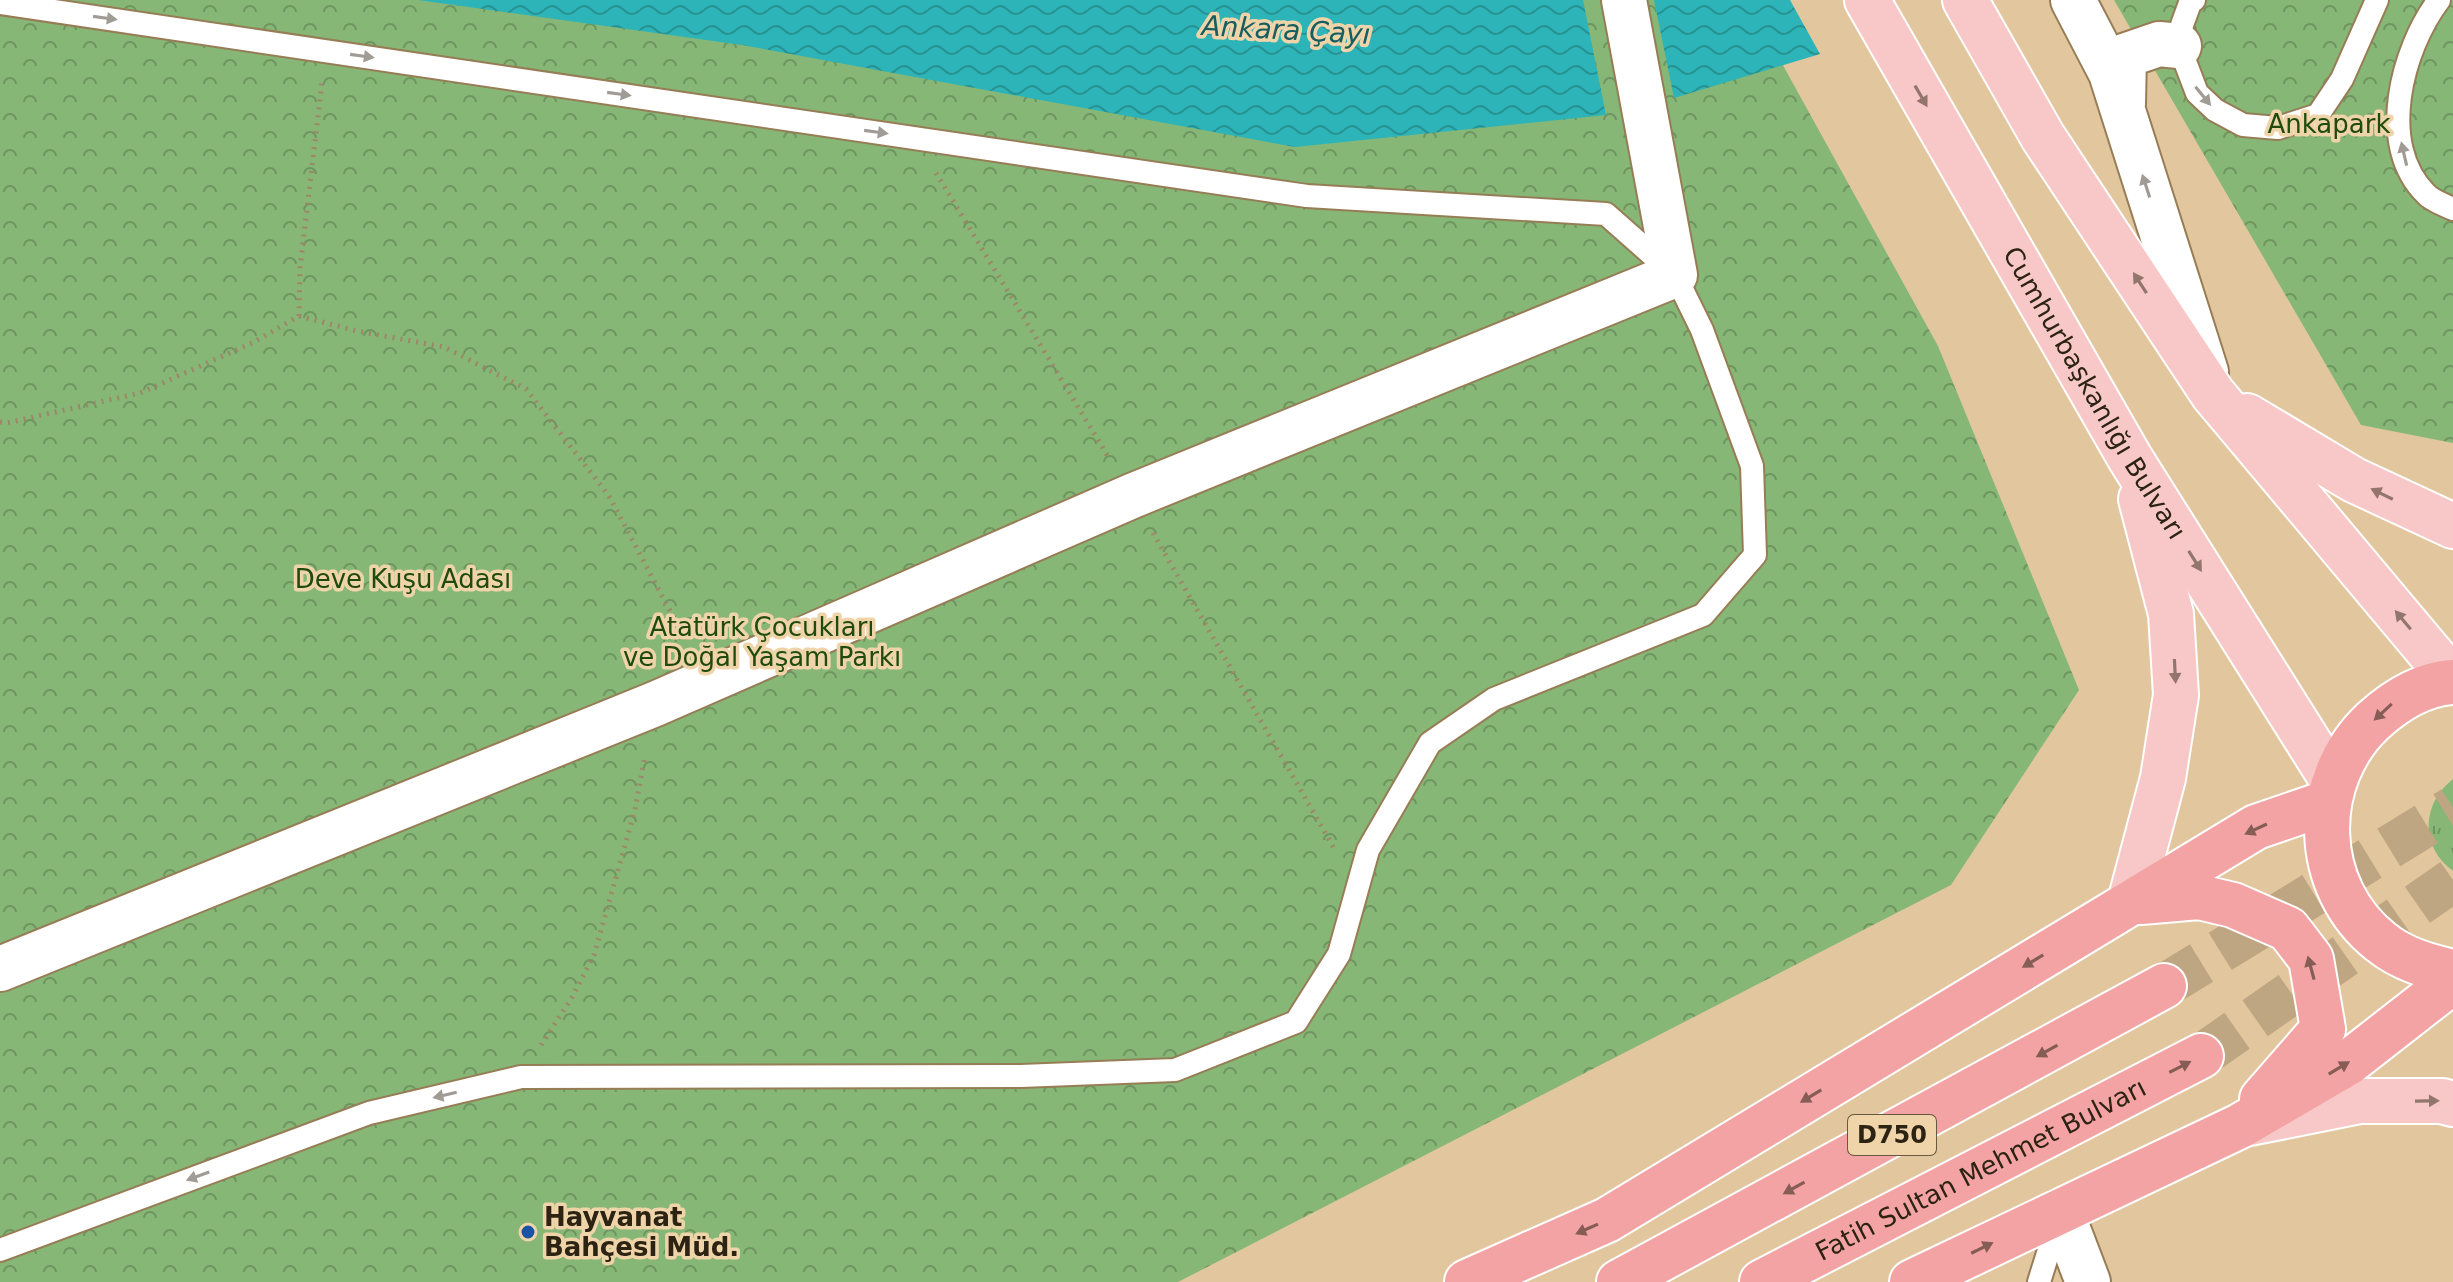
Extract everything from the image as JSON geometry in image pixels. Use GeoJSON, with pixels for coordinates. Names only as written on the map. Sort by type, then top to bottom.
{"type":"FeatureCollection","features":[{"type":"Feature","properties":{"kind":"highway"},"geometry":{"type":"LineString","coordinates":[[2453,681],[2439,683],[2393,702],[2356,737],[2331,791],[2326,824],[2331,868],[2350,909],[2380,941],[2419,964],[2453,972]]}},
{"type":"Feature","properties":{"kind":"highway"},"geometry":{"type":"LineString","coordinates":[[1467,1282],[1607,1220],[2256,827],[2331,791]]}},
{"type":"Feature","properties":{"kind":"highway"},"geometry":{"type":"LineString","coordinates":[[2130,902],[2199,897],[2233,905],[2288,929],[2311,959],[2323,1029],[2240,1126]]}},
{"type":"Feature","properties":{"kind":"highway"},"geometry":{"type":"LineString","coordinates":[[1912,1282],[2240,1126],[2348,1063],[2453,981]]}},
{"type":"Feature","properties":{"kind":"highway","name":"D750"},"geometry":{"type":"LineString","coordinates":[[1619,1282],[2164,986]]}},
{"type":"Feature","properties":{"kind":"highway","name":"Fatih Sultan Mehmet Bulvarı"},"geometry":{"type":"LineString","coordinates":[[1762,1282],[2201,1056]]}},
{"type":"Feature","properties":{"kind":"main road"},"geometry":{"type":"LineString","coordinates":[[1967,4],[2043,137],[2215,396],[2453,681]]}},
{"type":"Feature","properties":{"kind":"main road","name":"Cumhurbaşkanlığı Bulvarı"},"geometry":{"type":"LineString","coordinates":[[1874,14],[2130,458],[2331,791]]}},
{"type":"Feature","properties":{"kind":"main road"},"geometry":{"type":"LineString","coordinates":[[2215,396],[2354,480],[2453,526]]}},
{"type":"Feature","properties":{"kind":"main road"},"geometry":{"type":"LineString","coordinates":[[2130,458],[2171,614],[2176,695],[2163,778],[2130,902]]}},
{"type":"Feature","properties":{"kind":"main road"},"geometry":{"type":"LineString","coordinates":[[2240,1126],[2360,1101],[2442,1101],[2453,1104]]}},
{"type":"Feature","properties":{"kind":"street"},"geometry":{"type":"LineString","coordinates":[[0,969],[655,704],[1132,496],[1675,275],[1624,0]]}},
{"type":"Feature","properties":{"kind":"street"},"geometry":{"type":"LineString","coordinates":[[2073,0],[2111,73],[2215,396]]}},
{"type":"Feature","properties":{"kind":"street"},"geometry":{"type":"LineString","coordinates":[[2122,114],[2124,56],[2159,44],[2179,46]]}},
{"type":"Feature","properties":{"kind":"street"},"geometry":{"type":"LineString","coordinates":[[2061,1211],[2088,1282]]}},
{"type":"Feature","properties":{"kind":"lane"},"geometry":{"type":"LineString","coordinates":[[2194,0],[2182,25],[2179,46],[2197,93],[2215,110],[2243,125],[2278,128],[2318,115],[2342,79],[2377,0]]}},
{"type":"Feature","properties":{"kind":"lane"},"geometry":{"type":"LineString","coordinates":[[2439,0],[2427,16],[2412,48],[2396,120],[2408,168],[2427,196],[2453,209]]}},
{"type":"Feature","properties":{"kind":"lane"},"geometry":{"type":"LineString","coordinates":[[0,3],[1307,196],[1606,214],[1675,275],[1702,330],[1752,466],[1755,555],[1703,615],[1494,699],[1430,743],[1368,850],[1339,954],[1296,1022],[1175,1070],[1005,1076],[521,1077],[369,1113],[0,1250]]}},
{"type":"Feature","properties":{"kind":"lane"},"geometry":{"type":"LineString","coordinates":[[2039,1282],[2061,1211]]}},
{"type":"Feature","properties":{"kind":"path"},"geometry":{"type":"LineString","coordinates":[[299,316],[300,268],[326,51]]}},
{"type":"Feature","properties":{"kind":"path"},"geometry":{"type":"LineString","coordinates":[[0,422],[19,421],[140,393],[252,343],[299,316],[357,331],[444,347],[526,389],[609,496],[707,681]]}},
{"type":"Feature","properties":{"kind":"path"},"geometry":{"type":"LineString","coordinates":[[521,1077],[571,999],[594,955],[635,810],[655,704]]}},
{"type":"Feature","properties":{"kind":"green space","name":"Atatürk Çocukları ve Doğal Yaşam Parkı"},"geometry":{"type":"Polygon","coordinates":[[[0,0],[1747,0],[1938,346],[2079,690],[1951,885],[1178,1282],[0,1282],[0,0]]]}},
{"type":"Feature","properties":{"kind":"green space","name":"Ankapark"},"geometry":{"type":"Polygon","coordinates":[[[2114,0],[2453,0],[2453,443],[2361,425],[2114,0]]]}},
{"type":"Feature","properties":{"kind":"green space"},"geometry":{"type":"Polygon","coordinates":[[[2453,779],[2453,871],[2435,850],[2429,825],[2435,801],[2453,779]]]}},
{"type":"Feature","properties":{"kind":"water","name":"Ankara Çayı"},"geometry":{"type":"Polygon","coordinates":[[[418,0],[1583,0],[1606,115],[1295,147],[742,45],[418,0]]]}},
{"type":"Feature","properties":{"kind":"water"},"geometry":{"type":"Polygon","coordinates":[[[1654,0],[1790,0],[1820,54],[1674,98],[1654,0]]]}},
{"type":"Feature","properties":{"kind":"tunnel"},"geometry":{"type":"LineString","coordinates":[[2164,986],[2453,808]]}},
{"type":"Feature","properties":{"kind":"tunnel"},"geometry":{"type":"LineString","coordinates":[[2201,1056],[2453,880]]}},
{"type":"Feature","properties":{"kind":"place","name":"Hayvanat Bahçesi Müd."},"geometry":{"type":"Point","coordinates":[528,1232]}},
{"type":"Feature","properties":{"kind":"park label","name":"Deve Kuşu Adası"},"geometry":{"type":"Point","coordinates":[403,579]}}]}
